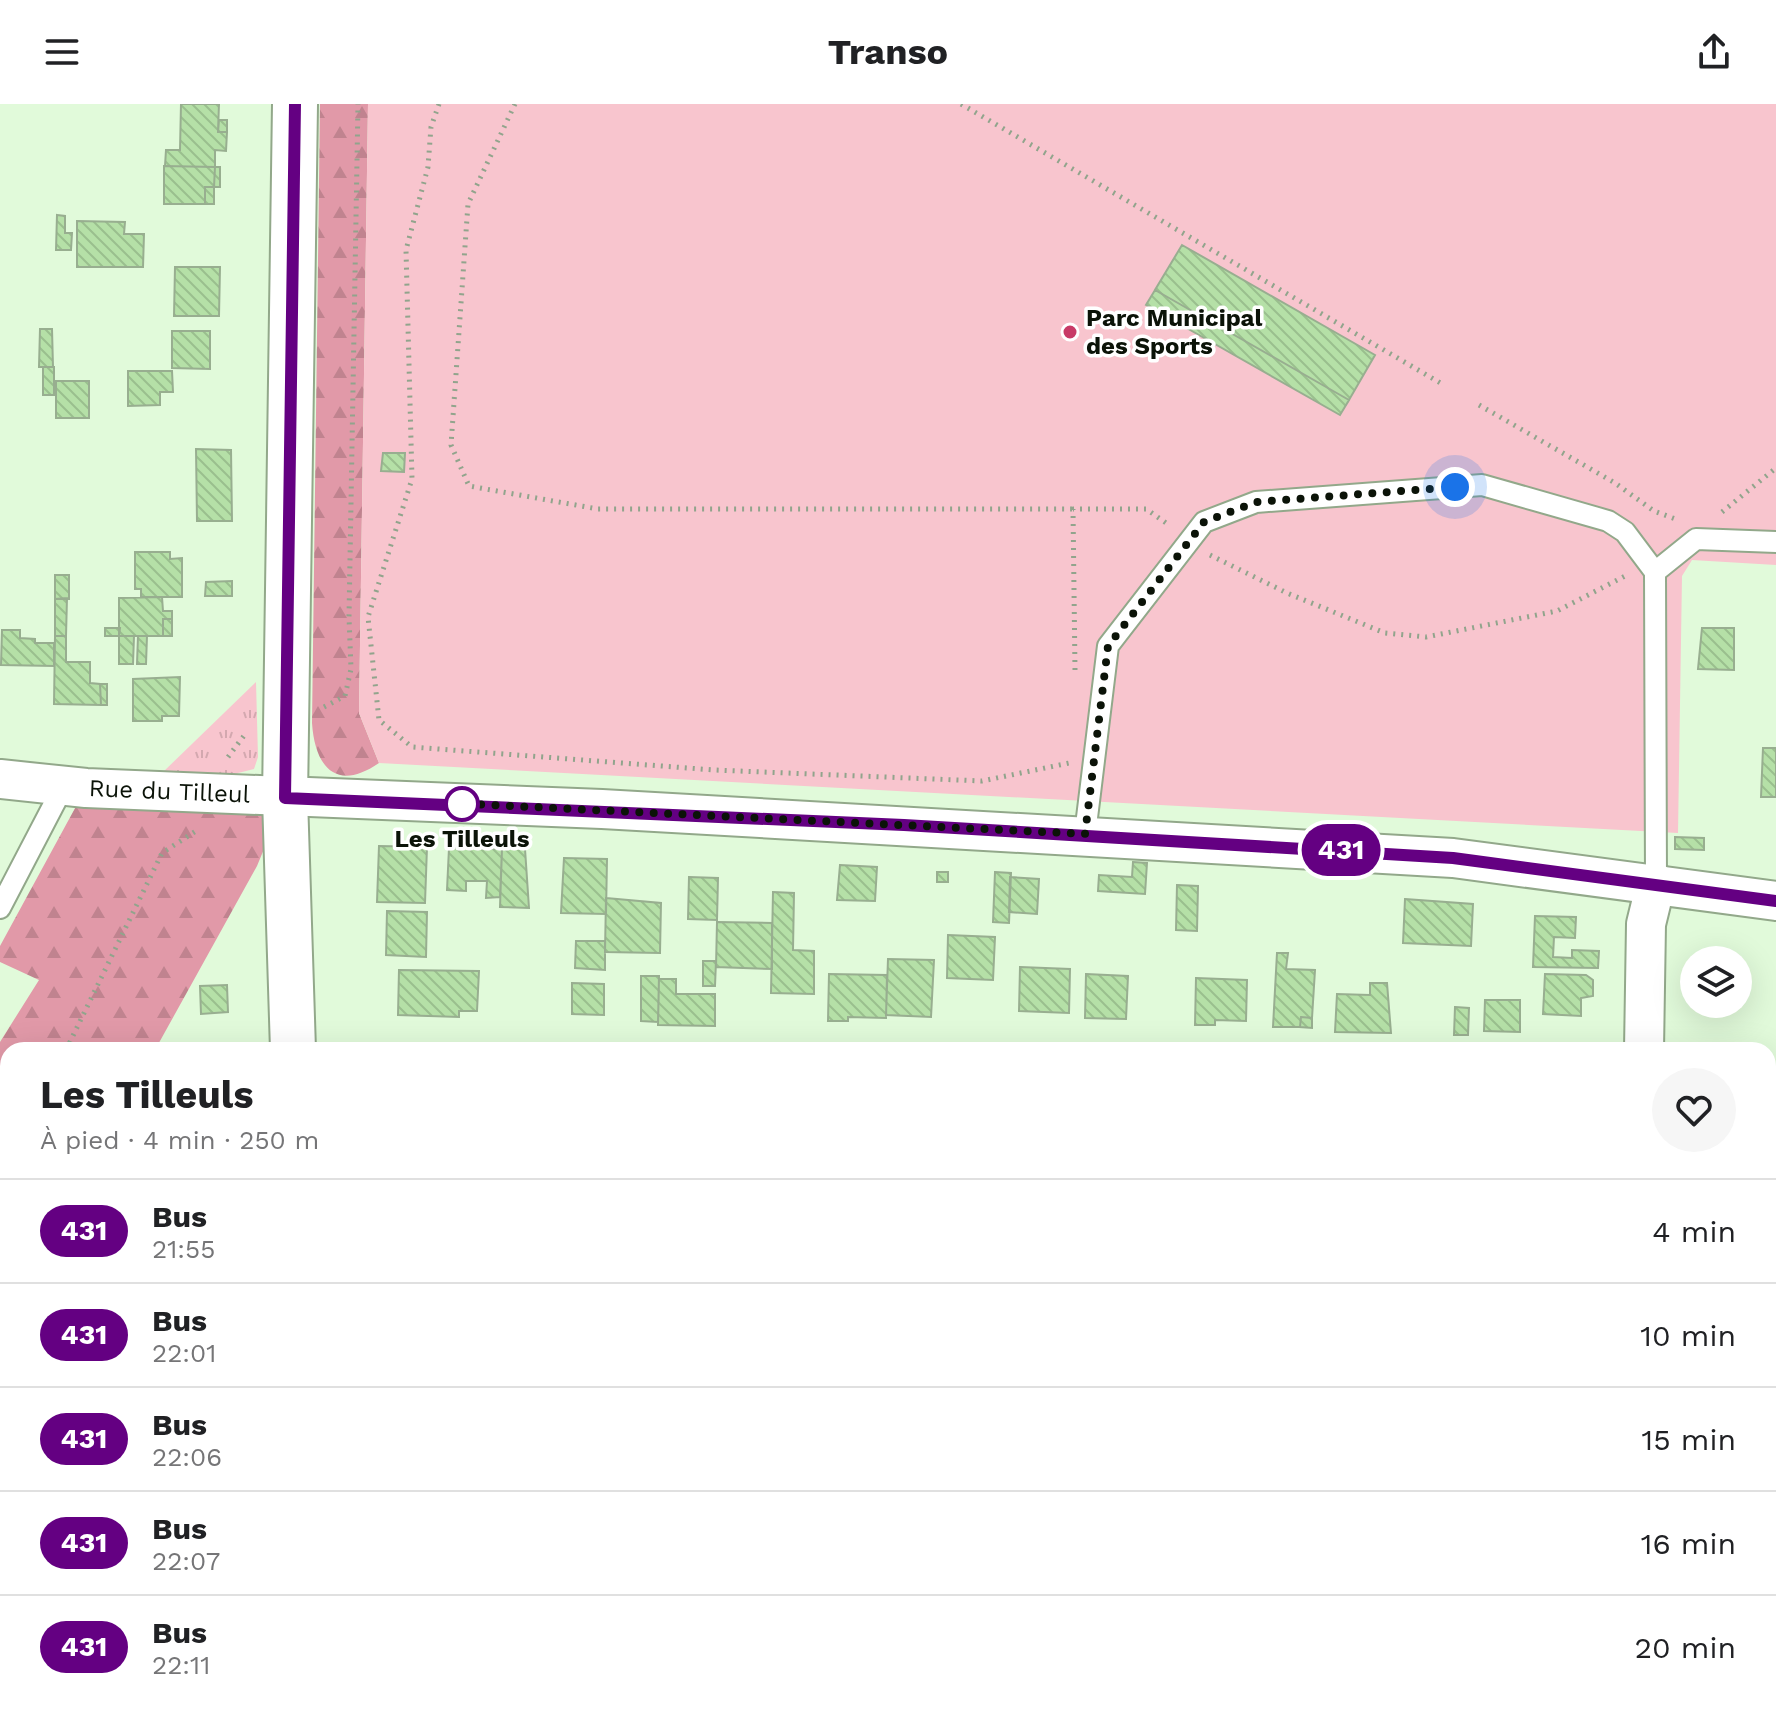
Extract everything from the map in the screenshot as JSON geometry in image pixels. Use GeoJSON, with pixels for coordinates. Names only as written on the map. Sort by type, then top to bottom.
{"type":"FeatureCollection","features":[{"type":"Feature","properties":{"kind":"main road"},"geometry":{"type":"LineString","coordinates":[[293,1042],[285,798],[295,104]]}},
{"type":"Feature","properties":{"kind":"street","name":"Rue du Tilleul"},"geometry":{"type":"LineString","coordinates":[[0,779],[285,798],[1085,834],[1453,858],[1776,901]]}},
{"type":"Feature","properties":{"kind":"street"},"geometry":{"type":"LineString","coordinates":[[1644,1042],[1646,924],[1656,883]]}},
{"type":"Feature","properties":{"kind":"lane"},"geometry":{"type":"LineString","coordinates":[[1085,834],[1108,646],[1204,522],[1256,502],[1482,485],[1608,521],[1625,532],[1652,568],[1656,883]]}},
{"type":"Feature","properties":{"kind":"lane"},"geometry":{"type":"LineString","coordinates":[[1652,568],[1696,539],[1776,542]]}},
{"type":"Feature","properties":{"kind":"lane"},"geometry":{"type":"LineString","coordinates":[[0,908],[64,785]]}},
{"type":"Feature","properties":{"kind":"path"},"geometry":{"type":"LineString","coordinates":[[315,712],[345,696],[351,669],[358,104]]}},
{"type":"Feature","properties":{"kind":"path"},"geometry":{"type":"LineString","coordinates":[[439,104],[431,127],[428,167],[406,250],[412,479],[368,617],[379,720],[412,747],[714,770],[982,781],[1078,761]]}},
{"type":"Feature","properties":{"kind":"path"},"geometry":{"type":"LineString","coordinates":[[515,104],[468,204],[451,445],[469,486],[598,509],[1146,509],[1221,563],[1385,633],[1426,637],[1557,611],[1652,568]]}},
{"type":"Feature","properties":{"kind":"path"},"geometry":{"type":"LineString","coordinates":[[961,104],[1444,385]]}},
{"type":"Feature","properties":{"kind":"path"},"geometry":{"type":"LineString","coordinates":[[1479,405],[1615,483],[1654,511],[1682,522]]}},
{"type":"Feature","properties":{"kind":"path"},"geometry":{"type":"LineString","coordinates":[[1715,517],[1776,468]]}},
{"type":"Feature","properties":{"kind":"path"},"geometry":{"type":"LineString","coordinates":[[1073,509],[1076,683]]}},
{"type":"Feature","properties":{"kind":"path"},"geometry":{"type":"LineString","coordinates":[[70,1042],[162,853],[212,820],[219,770],[250,728]]}},
{"type":"Feature","properties":{"kind":"green space"},"geometry":{"type":"Polygon","coordinates":[[[320,104],[368,104],[359,713],[379,763],[351,775],[340,775],[323,763],[312,723],[320,104]]]}},
{"type":"Feature","properties":{"kind":"green space","name":"Parc Municipal des Sports"},"geometry":{"type":"Polygon","coordinates":[[[368,104],[1776,104],[1776,565],[1692,560],[1682,576],[1678,833],[379,763],[359,713],[368,104]]]}},
{"type":"Feature","properties":{"kind":"green space"},"geometry":{"type":"Polygon","coordinates":[[[256,682],[258,757],[254,769],[226,776],[162,773],[256,682]]]}},
{"type":"Feature","properties":{"kind":"green space"},"geometry":{"type":"Polygon","coordinates":[[[86,788],[285,798],[257,866],[159,1042],[0,1042],[39,980],[0,962],[0,946],[86,788]]]}},
{"type":"Feature","properties":{"kind":"building"},"geometry":{"type":"Polygon","coordinates":[[[181,104],[219,104],[218,132],[227,132],[226,151],[215,150],[215,167],[165,166],[166,150],[180,150],[181,104]]]}},
{"type":"Feature","properties":{"kind":"building"},"geometry":{"type":"Polygon","coordinates":[[[219,120],[227,120],[227,132],[218,132],[219,120]]]}},
{"type":"Feature","properties":{"kind":"building"},"geometry":{"type":"Polygon","coordinates":[[[164,166],[215,167],[214,187],[205,187],[205,204],[164,204],[164,166]]]}},
{"type":"Feature","properties":{"kind":"building"},"geometry":{"type":"Polygon","coordinates":[[[215,167],[220,167],[220,187],[214,187],[215,167]]]}},
{"type":"Feature","properties":{"kind":"building"},"geometry":{"type":"Polygon","coordinates":[[[205,187],[214,187],[214,204],[205,204],[205,187]]]}},
{"type":"Feature","properties":{"kind":"building"},"geometry":{"type":"Polygon","coordinates":[[[57,215],[65,216],[65,233],[72,233],[71,250],[56,250],[57,215]]]}},
{"type":"Feature","properties":{"kind":"building"},"geometry":{"type":"Polygon","coordinates":[[[77,221],[125,222],[124,234],[144,234],[143,267],[77,267],[77,221]]]}},
{"type":"Feature","properties":{"kind":"building"},"geometry":{"type":"Polygon","coordinates":[[[1182,245],[1375,355],[1349,400],[1155,290],[1182,245]]]}},
{"type":"Feature","properties":{"kind":"building"},"geometry":{"type":"Polygon","coordinates":[[[175,267],[220,267],[219,316],[174,316],[175,267]]]}},
{"type":"Feature","properties":{"kind":"building"},"geometry":{"type":"Polygon","coordinates":[[[1155,290],[1349,400],[1340,415],[1146,305],[1155,290]]]}},
{"type":"Feature","properties":{"kind":"building"},"geometry":{"type":"Polygon","coordinates":[[[40,329],[52,329],[53,367],[39,367],[40,329]]]}},
{"type":"Feature","properties":{"kind":"building"},"geometry":{"type":"Polygon","coordinates":[[[172,331],[210,331],[210,369],[172,368],[172,331]]]}},
{"type":"Feature","properties":{"kind":"building"},"geometry":{"type":"Polygon","coordinates":[[[43,367],[54,367],[54,395],[43,395],[43,367]]]}},
{"type":"Feature","properties":{"kind":"building"},"geometry":{"type":"Polygon","coordinates":[[[128,371],[172,371],[173,392],[160,392],[160,405],[128,406],[128,371]]]}},
{"type":"Feature","properties":{"kind":"building"},"geometry":{"type":"Polygon","coordinates":[[[56,381],[89,381],[89,418],[56,418],[56,381]]]}},
{"type":"Feature","properties":{"kind":"building"},"geometry":{"type":"Polygon","coordinates":[[[196,449],[231,450],[232,521],[197,521],[196,449]]]}},
{"type":"Feature","properties":{"kind":"building"},"geometry":{"type":"Polygon","coordinates":[[[383,453],[405,453],[404,472],[381,471],[383,453]]]}},
{"type":"Feature","properties":{"kind":"building"},"geometry":{"type":"Polygon","coordinates":[[[135,552],[170,552],[170,559],[182,558],[182,597],[141,597],[141,589],[135,589],[135,552]]]}},
{"type":"Feature","properties":{"kind":"building"},"geometry":{"type":"Polygon","coordinates":[[[55,575],[69,575],[69,599],[55,599],[55,575]]]}},
{"type":"Feature","properties":{"kind":"building"},"geometry":{"type":"Polygon","coordinates":[[[232,581],[232,596],[205,596],[206,582],[232,581]]]}},
{"type":"Feature","properties":{"kind":"building"},"geometry":{"type":"Polygon","coordinates":[[[162,597],[163,611],[172,611],[172,619],[163,619],[163,636],[119,636],[119,598],[162,597]]]}},
{"type":"Feature","properties":{"kind":"building"},"geometry":{"type":"Polygon","coordinates":[[[67,598],[66,636],[55,636],[55,599],[67,598]]]}},
{"type":"Feature","properties":{"kind":"building"},"geometry":{"type":"Polygon","coordinates":[[[163,619],[172,619],[172,636],[163,636],[163,619]]]}},
{"type":"Feature","properties":{"kind":"building"},"geometry":{"type":"Polygon","coordinates":[[[105,628],[120,628],[119,636],[105,636],[105,628]]]}},
{"type":"Feature","properties":{"kind":"building"},"geometry":{"type":"Polygon","coordinates":[[[1702,628],[1734,628],[1734,670],[1698,669],[1702,628]]]}},
{"type":"Feature","properties":{"kind":"building"},"geometry":{"type":"Polygon","coordinates":[[[2,630],[20,630],[20,638],[35,639],[35,643],[54,643],[54,666],[1,665],[2,630]]]}},
{"type":"Feature","properties":{"kind":"building"},"geometry":{"type":"Polygon","coordinates":[[[55,636],[66,636],[66,662],[90,662],[90,683],[100,684],[101,705],[54,704],[55,636]]]}},
{"type":"Feature","properties":{"kind":"building"},"geometry":{"type":"Polygon","coordinates":[[[119,636],[134,636],[133,664],[119,664],[119,636]]]}},
{"type":"Feature","properties":{"kind":"building"},"geometry":{"type":"Polygon","coordinates":[[[138,636],[147,636],[146,664],[137,664],[138,636]]]}},
{"type":"Feature","properties":{"kind":"building"},"geometry":{"type":"Polygon","coordinates":[[[180,677],[179,716],[162,716],[162,721],[133,721],[133,679],[180,677]]]}},
{"type":"Feature","properties":{"kind":"building"},"geometry":{"type":"Polygon","coordinates":[[[100,684],[107,684],[107,705],[101,705],[100,684]]]}},
{"type":"Feature","properties":{"kind":"building"},"geometry":{"type":"Polygon","coordinates":[[[1763,748],[1776,748],[1776,797],[1761,797],[1763,748]]]}},
{"type":"Feature","properties":{"kind":"building"},"geometry":{"type":"Polygon","coordinates":[[[1675,837],[1704,838],[1704,850],[1675,849],[1675,837]]]}},
{"type":"Feature","properties":{"kind":"building"},"geometry":{"type":"Polygon","coordinates":[[[379,846],[427,847],[425,903],[377,902],[379,846]]]}},
{"type":"Feature","properties":{"kind":"building"},"geometry":{"type":"Polygon","coordinates":[[[449,848],[502,849],[500,897],[486,898],[487,881],[466,881],[466,891],[447,890],[449,848]]]}},
{"type":"Feature","properties":{"kind":"building"},"geometry":{"type":"Polygon","coordinates":[[[502,849],[525,849],[529,908],[500,907],[502,849]]]}},
{"type":"Feature","properties":{"kind":"building"},"geometry":{"type":"Polygon","coordinates":[[[564,858],[607,859],[606,914],[561,913],[564,858]]]}},
{"type":"Feature","properties":{"kind":"building"},"geometry":{"type":"Polygon","coordinates":[[[1133,862],[1147,863],[1145,894],[1098,891],[1099,875],[1132,877],[1133,862]]]}},
{"type":"Feature","properties":{"kind":"building"},"geometry":{"type":"Polygon","coordinates":[[[840,865],[877,867],[875,901],[837,900],[840,865]]]}},
{"type":"Feature","properties":{"kind":"building"},"geometry":{"type":"Polygon","coordinates":[[[937,872],[948,872],[948,882],[937,882],[937,872]]]}},
{"type":"Feature","properties":{"kind":"building"},"geometry":{"type":"Polygon","coordinates":[[[995,872],[1011,873],[1009,923],[993,922],[995,872]]]}},
{"type":"Feature","properties":{"kind":"building"},"geometry":{"type":"Polygon","coordinates":[[[689,877],[718,878],[717,920],[688,919],[689,877]]]}},
{"type":"Feature","properties":{"kind":"building"},"geometry":{"type":"Polygon","coordinates":[[[1010,877],[1039,879],[1037,914],[1009,912],[1010,877]]]}},
{"type":"Feature","properties":{"kind":"building"},"geometry":{"type":"Polygon","coordinates":[[[1177,885],[1198,886],[1197,931],[1176,930],[1177,885]]]}},
{"type":"Feature","properties":{"kind":"building"},"geometry":{"type":"Polygon","coordinates":[[[773,892],[794,893],[793,950],[814,951],[814,994],[771,993],[773,892]]]}},
{"type":"Feature","properties":{"kind":"building"},"geometry":{"type":"Polygon","coordinates":[[[606,898],[661,903],[660,953],[605,952],[606,898]]]}},
{"type":"Feature","properties":{"kind":"building"},"geometry":{"type":"Polygon","coordinates":[[[1405,899],[1473,904],[1471,946],[1403,943],[1405,899]]]}},
{"type":"Feature","properties":{"kind":"building"},"geometry":{"type":"Polygon","coordinates":[[[387,911],[427,912],[426,957],[386,955],[387,911]]]}},
{"type":"Feature","properties":{"kind":"building"},"geometry":{"type":"Polygon","coordinates":[[[1535,916],[1576,917],[1575,938],[1554,937],[1553,957],[1572,958],[1572,950],[1599,951],[1598,968],[1533,967],[1535,916]]]}},
{"type":"Feature","properties":{"kind":"building"},"geometry":{"type":"Polygon","coordinates":[[[717,922],[772,923],[772,969],[716,967],[717,922]]]}},
{"type":"Feature","properties":{"kind":"building"},"geometry":{"type":"Polygon","coordinates":[[[948,935],[995,937],[993,980],[947,978],[948,935]]]}},
{"type":"Feature","properties":{"kind":"building"},"geometry":{"type":"Polygon","coordinates":[[[576,941],[605,941],[605,970],[575,968],[576,941]]]}},
{"type":"Feature","properties":{"kind":"building"},"geometry":{"type":"Polygon","coordinates":[[[1277,953],[1288,953],[1286,969],[1315,970],[1312,1018],[1301,1017],[1300,1027],[1273,1027],[1277,953]]]}},
{"type":"Feature","properties":{"kind":"building"},"geometry":{"type":"Polygon","coordinates":[[[888,959],[934,960],[931,1017],[886,1015],[888,959]]]}},
{"type":"Feature","properties":{"kind":"building"},"geometry":{"type":"Polygon","coordinates":[[[703,961],[716,961],[715,986],[703,986],[703,961]]]}},
{"type":"Feature","properties":{"kind":"building"},"geometry":{"type":"Polygon","coordinates":[[[1020,967],[1070,969],[1069,1013],[1019,1011],[1020,967]]]}},
{"type":"Feature","properties":{"kind":"building"},"geometry":{"type":"Polygon","coordinates":[[[399,970],[479,971],[477,1011],[459,1011],[459,1017],[398,1015],[399,970]]]}},
{"type":"Feature","properties":{"kind":"building"},"geometry":{"type":"Polygon","coordinates":[[[829,974],[887,975],[886,1018],[848,1017],[848,1021],[828,1021],[829,974]]]}},
{"type":"Feature","properties":{"kind":"building"},"geometry":{"type":"Polygon","coordinates":[[[1086,974],[1128,976],[1126,1019],[1085,1018],[1086,974]]]}},
{"type":"Feature","properties":{"kind":"building"},"geometry":{"type":"Polygon","coordinates":[[[1545,974],[1586,975],[1593,980],[1593,996],[1581,998],[1581,1016],[1543,1014],[1545,974]]]}},
{"type":"Feature","properties":{"kind":"building"},"geometry":{"type":"Polygon","coordinates":[[[641,976],[659,976],[658,1022],[641,1021],[641,976]]]}},
{"type":"Feature","properties":{"kind":"building"},"geometry":{"type":"Polygon","coordinates":[[[1196,978],[1247,980],[1246,1021],[1215,1020],[1215,1025],[1195,1025],[1196,978]]]}},
{"type":"Feature","properties":{"kind":"building"},"geometry":{"type":"Polygon","coordinates":[[[659,979],[676,979],[676,994],[715,994],[715,1026],[658,1025],[659,979]]]}},
{"type":"Feature","properties":{"kind":"building"},"geometry":{"type":"Polygon","coordinates":[[[572,983],[604,984],[604,1015],[572,1014],[572,983]]]}},
{"type":"Feature","properties":{"kind":"building"},"geometry":{"type":"Polygon","coordinates":[[[1370,983],[1387,983],[1391,1033],[1335,1032],[1337,994],[1370,995],[1370,983]]]}},
{"type":"Feature","properties":{"kind":"building"},"geometry":{"type":"Polygon","coordinates":[[[227,985],[228,1012],[201,1014],[200,986],[227,985]]]}},
{"type":"Feature","properties":{"kind":"building"},"geometry":{"type":"Polygon","coordinates":[[[1485,1000],[1520,1000],[1520,1032],[1484,1031],[1485,1000]]]}},
{"type":"Feature","properties":{"kind":"building"},"geometry":{"type":"Polygon","coordinates":[[[1455,1007],[1469,1008],[1468,1035],[1454,1035],[1455,1007]]]}},
{"type":"Feature","properties":{"kind":"building"},"geometry":{"type":"Polygon","coordinates":[[[1301,1017],[1312,1018],[1312,1028],[1300,1027],[1301,1017]]]}},
{"type":"Feature","properties":{"kind":"bus line","name":"431"},"geometry":{"type":"LineString","coordinates":[[295,104],[292,525],[285,798],[332,797],[602,809],[1115,836],[1453,858],[1776,901]]}},
{"type":"Feature","properties":{"kind":"place","name":"Parc Municipal des Sports"},"geometry":{"type":"Point","coordinates":[1070,332]}},
{"type":"Feature","properties":{"kind":"place","name":"Les Tilleuls"},"geometry":{"type":"Point","coordinates":[462,804]}},
{"type":"Feature","properties":{"kind":"route"},"geometry":{"type":"LineString","coordinates":[[462,804],[450,803],[1085,834],[1108,646],[1204,522],[1256,502],[1455,487]]}}]}
